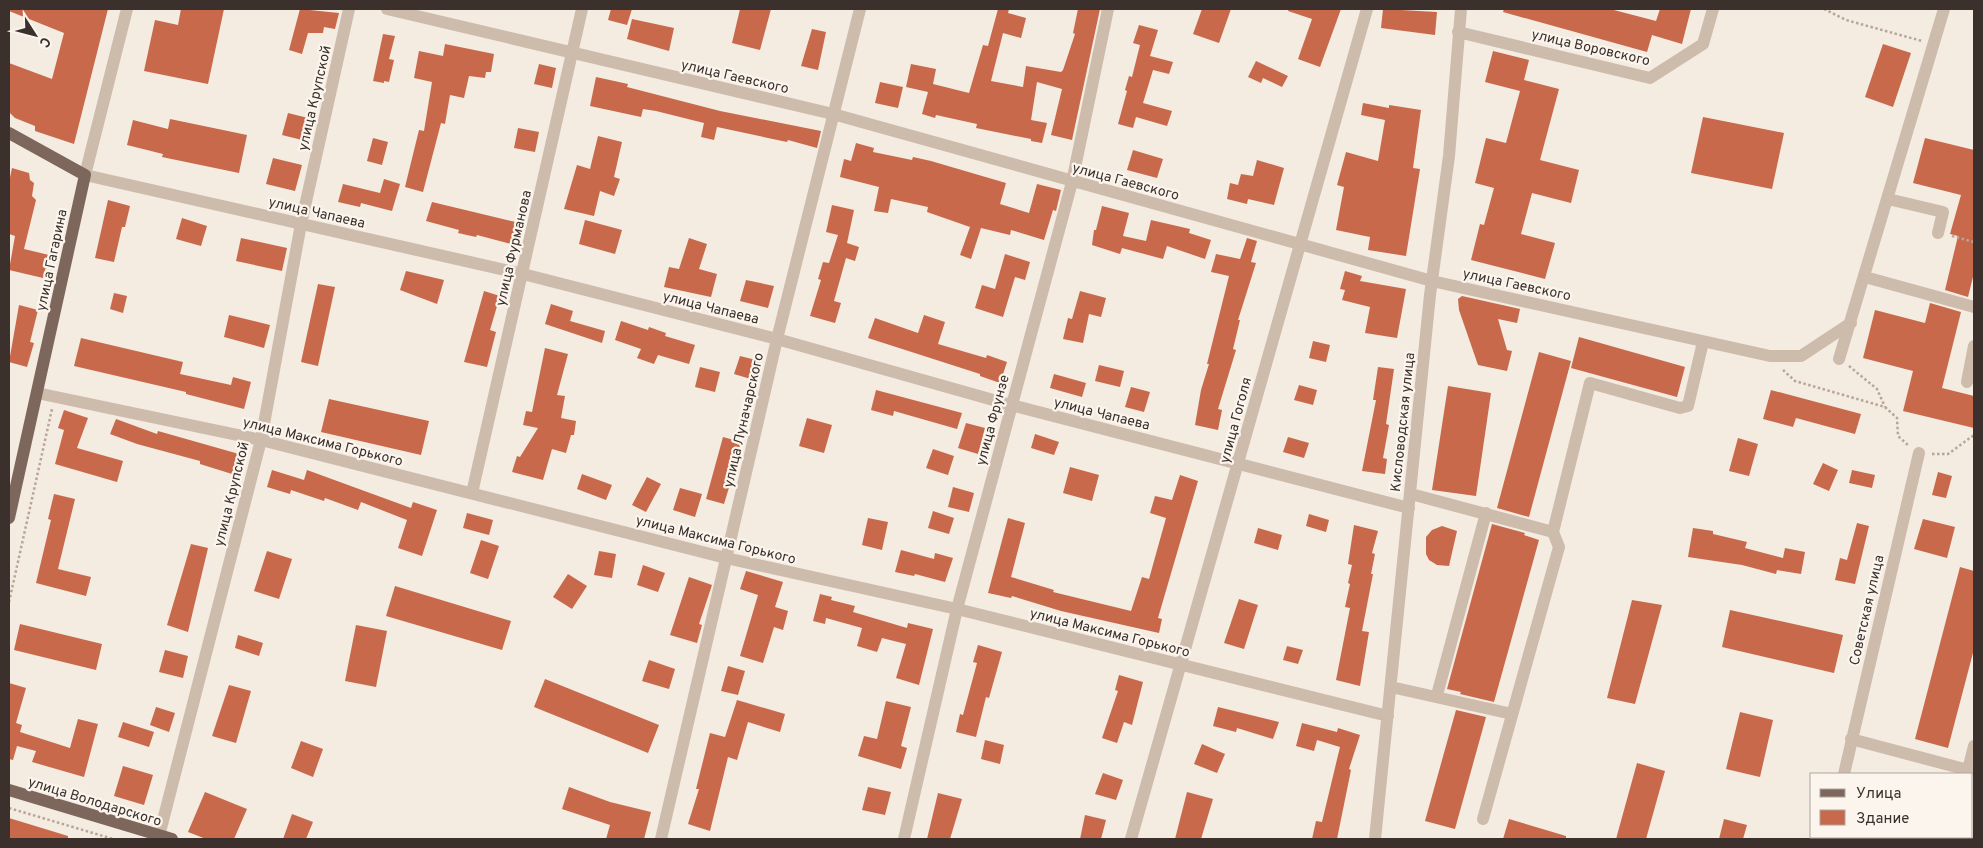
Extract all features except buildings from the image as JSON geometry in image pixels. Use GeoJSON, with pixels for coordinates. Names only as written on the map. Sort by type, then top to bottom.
{"type":"FeatureCollection","features":[{"type":"Feature","properties":{"kind":"main road","name":"улица Чапаева"},"geometry":{"type":"LineString","coordinates":[[9,133],[85,175]]}},
{"type":"Feature","properties":{"kind":"main road","name":"улица Гагарина"},"geometry":{"type":"LineString","coordinates":[[9,518],[85,175]]}},
{"type":"Feature","properties":{"kind":"main road","name":"улица Володарского"},"geometry":{"type":"LineString","coordinates":[[9,790],[166,837]]}},
{"type":"Feature","properties":{"kind":"street","name":"улица Гагарина"},"geometry":{"type":"LineString","coordinates":[[85,175],[126,9]]}},
{"type":"Feature","properties":{"kind":"street","name":"улица Крупской"},"geometry":{"type":"LineString","coordinates":[[166,837],[261,440],[301,224],[349,9]]}},
{"type":"Feature","properties":{"kind":"street","name":"улица Гаевского"},"geometry":{"type":"LineString","coordinates":[[387,9],[833,114],[1432,281],[1703,342],[1770,356],[1801,356],[1851,323]]}},
{"type":"Feature","properties":{"kind":"street","name":"улица Фурманова"},"geometry":{"type":"LineString","coordinates":[[472,493],[582,9]]}},
{"type":"Feature","properties":{"kind":"street","name":"улица Луначарского"},"geometry":{"type":"LineString","coordinates":[[661,839],[777,340],[860,9]]}},
{"type":"Feature","properties":{"kind":"street","name":"улица Фрунзе"},"geometry":{"type":"LineString","coordinates":[[904,839],[956,610],[1072,182],[1108,9]]}},
{"type":"Feature","properties":{"kind":"street","name":"улица Гоголя"},"geometry":{"type":"LineString","coordinates":[[1131,839],[1367,9]]}},
{"type":"Feature","properties":{"kind":"street","name":"Кисловодская улица"},"geometry":{"type":"LineString","coordinates":[[1375,839],[1432,281],[1449,156],[1461,9]]}},
{"type":"Feature","properties":{"kind":"street","name":"улица Воровского"},"geometry":{"type":"LineString","coordinates":[[1458,32],[1650,78],[1703,44],[1713,9]]}},
{"type":"Feature","properties":{"kind":"street"},"geometry":{"type":"LineString","coordinates":[[1839,359],[1866,277],[1932,44],[1944,9]]}},
{"type":"Feature","properties":{"kind":"street","name":"улица Чапаева"},"geometry":{"type":"LineString","coordinates":[[85,175],[523,274],[777,340],[1011,405],[1409,508]]}},
{"type":"Feature","properties":{"kind":"street"},"geometry":{"type":"LineString","coordinates":[[1888,199],[1943,212],[1938,233]]}},
{"type":"Feature","properties":{"kind":"street"},"geometry":{"type":"LineString","coordinates":[[1866,277],[1974,306]]}},
{"type":"Feature","properties":{"kind":"street"},"geometry":{"type":"LineString","coordinates":[[1483,819],[1560,547],[1553,532],[1590,383],[1680,408],[1688,406],[1703,342]]}},
{"type":"Feature","properties":{"kind":"street"},"geometry":{"type":"LineString","coordinates":[[1967,382],[1974,346]]}},
{"type":"Feature","properties":{"kind":"street","name":"улица Максима Горького"},"geometry":{"type":"LineString","coordinates":[[37,393],[261,440],[726,558],[956,610],[1388,716]]}},
{"type":"Feature","properties":{"kind":"street","name":"Советская улица"},"geometry":{"type":"LineString","coordinates":[[1844,773],[1919,453]]}},
{"type":"Feature","properties":{"kind":"street"},"geometry":{"type":"LineString","coordinates":[[1411,494],[1553,532]]}},
{"type":"Feature","properties":{"kind":"street"},"geometry":{"type":"LineString","coordinates":[[1437,695],[1486,513]]}},
{"type":"Feature","properties":{"kind":"street"},"geometry":{"type":"LineString","coordinates":[[1391,687],[1437,695],[1512,714]]}},
{"type":"Feature","properties":{"kind":"street"},"geometry":{"type":"LineString","coordinates":[[1851,739],[1968,770],[1974,746]]}},
{"type":"Feature","properties":{"kind":"path"},"geometry":{"type":"LineString","coordinates":[[1824,9],[1846,20],[1932,44]]}},
{"type":"Feature","properties":{"kind":"path"},"geometry":{"type":"LineString","coordinates":[[1938,233],[1974,242]]}},
{"type":"Feature","properties":{"kind":"path"},"geometry":{"type":"LineString","coordinates":[[1770,356],[1795,381],[1885,407],[1897,418],[1898,436],[1919,453],[1948,454],[1974,435]]}},
{"type":"Feature","properties":{"kind":"path"},"geometry":{"type":"LineString","coordinates":[[1839,359],[1878,388],[1885,407]]}},
{"type":"Feature","properties":{"kind":"path"},"geometry":{"type":"LineString","coordinates":[[9,602],[55,397]]}},
{"type":"Feature","properties":{"kind":"path"},"geometry":{"type":"LineString","coordinates":[[9,808],[113,839]]}}]}
